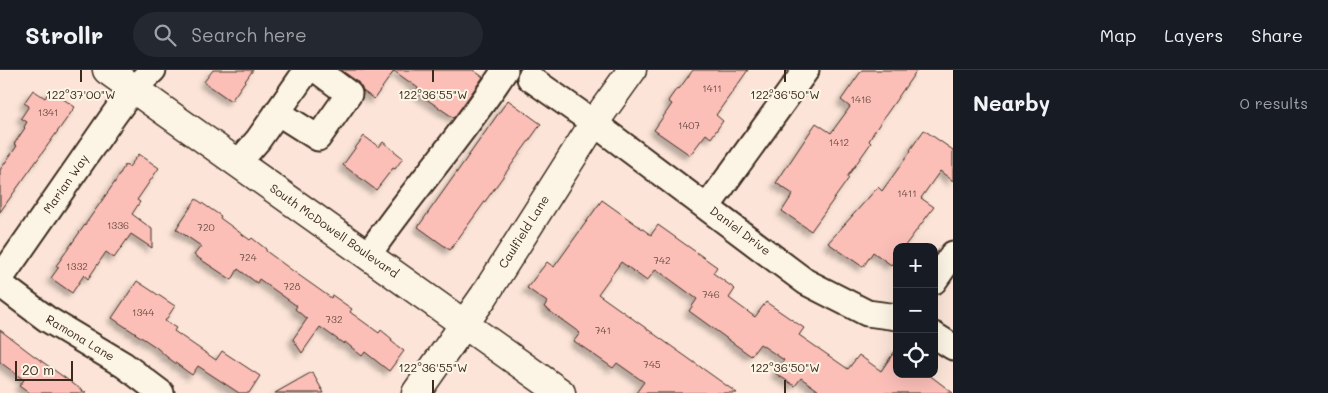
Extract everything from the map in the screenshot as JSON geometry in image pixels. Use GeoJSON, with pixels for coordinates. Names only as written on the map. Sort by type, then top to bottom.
{"type":"FeatureCollection","features":[{"type":"Feature","properties":{"kind":"main road","name":"South McDowell Boulevard"},"geometry":{"type":"LineString","coordinates":[[107,70],[561,393]]}},
{"type":"Feature","properties":{"kind":"main road","name":"Caulfield Lane"},"geometry":{"type":"LineString","coordinates":[[416,393],[464,325],[594,122],[632,70]]}},
{"type":"Feature","properties":{"kind":"street","name":"Marian Way"},"geometry":{"type":"LineString","coordinates":[[0,279],[134,89],[153,70]]}},
{"type":"Feature","properties":{"kind":"street"},"geometry":{"type":"LineString","coordinates":[[238,163],[307,70]]}},
{"type":"Feature","properties":{"kind":"street"},"geometry":{"type":"LineString","coordinates":[[277,112],[318,138],[349,94],[317,70]]}},
{"type":"Feature","properties":{"kind":"street"},"geometry":{"type":"LineString","coordinates":[[368,255],[385,230],[481,107],[505,70]]}},
{"type":"Feature","properties":{"kind":"street"},"geometry":{"type":"LineString","coordinates":[[707,207],[806,70]]}},
{"type":"Feature","properties":{"kind":"street","name":"Daniel Drive"},"geometry":{"type":"LineString","coordinates":[[530,78],[594,122],[806,282],[867,313],[893,316]]}},
{"type":"Feature","properties":{"kind":"street"},"geometry":{"type":"LineString","coordinates":[[938,275],[953,254]]}},
{"type":"Feature","properties":{"kind":"street","name":"Ramona Lane"},"geometry":{"type":"LineString","coordinates":[[0,284],[47,318],[124,365],[161,393]]}},
{"type":"Feature","properties":{"kind":"street"},"geometry":{"type":"LineString","coordinates":[[938,338],[953,347]]}},
{"type":"Feature","properties":{"kind":"building"},"geometry":{"type":"Polygon","coordinates":[[[213,70],[253,70],[231,101],[204,82],[213,70]]]}},
{"type":"Feature","properties":{"kind":"building"},"geometry":{"type":"Polygon","coordinates":[[[341,70],[473,70],[483,77],[454,118],[416,92],[418,88],[394,71],[374,99],[363,91],[358,82],[341,70]]]}},
{"type":"Feature","properties":{"kind":"building"},"geometry":{"type":"Polygon","coordinates":[[[693,70],[748,70],[716,115],[723,121],[711,138],[706,134],[690,155],[654,130],[672,104],[668,101],[693,70]]]}},
{"type":"Feature","properties":{"kind":"building"},"geometry":{"type":"Polygon","coordinates":[[[862,70],[917,70],[874,132],[869,141],[871,143],[847,177],[849,178],[811,231],[782,211],[793,194],[776,183],[816,123],[831,133],[850,107],[841,100],[862,70]]]}},
{"type":"Feature","properties":{"kind":"building"},"geometry":{"type":"Polygon","coordinates":[[[33,90],[45,98],[50,90],[75,107],[0,212],[0,170],[17,146],[14,144],[25,128],[27,122],[21,118],[29,106],[24,103],[33,90]]]}},
{"type":"Feature","properties":{"kind":"building"},"geometry":{"type":"Polygon","coordinates":[[[508,100],[541,124],[450,250],[418,227],[508,100]]]}},
{"type":"Feature","properties":{"kind":"building"},"geometry":{"type":"Polygon","coordinates":[[[924,130],[953,150],[953,181],[940,171],[921,198],[934,207],[907,243],[893,243],[893,262],[891,265],[873,252],[863,267],[828,243],[878,187],[882,191],[924,130]]]}},
{"type":"Feature","properties":{"kind":"building"},"geometry":{"type":"Polygon","coordinates":[[[364,136],[379,147],[383,142],[403,158],[376,190],[343,165],[364,136]]]}},
{"type":"Feature","properties":{"kind":"building"},"geometry":{"type":"Polygon","coordinates":[[[139,154],[159,168],[137,200],[140,202],[132,214],[152,229],[152,248],[131,234],[114,258],[106,252],[88,279],[84,275],[72,293],[51,278],[59,267],[56,266],[125,165],[129,167],[139,154]]]}},
{"type":"Feature","properties":{"kind":"building"},"geometry":{"type":"Polygon","coordinates":[[[196,199],[221,216],[220,218],[250,240],[252,238],[266,251],[331,298],[332,295],[352,309],[350,312],[379,333],[381,330],[392,339],[391,341],[404,351],[389,371],[365,352],[362,356],[345,342],[344,344],[320,327],[302,353],[293,339],[307,319],[295,309],[297,306],[259,279],[257,283],[238,269],[232,280],[194,255],[201,246],[176,229],[196,199]]]}},
{"type":"Feature","properties":{"kind":"building"},"geometry":{"type":"Polygon","coordinates":[[[602,200],[651,235],[658,225],[717,267],[713,273],[735,289],[729,298],[755,317],[766,302],[804,328],[799,335],[848,369],[859,355],[881,371],[893,354],[893,378],[933,378],[953,393],[822,393],[801,378],[795,386],[775,373],[784,360],[760,344],[751,356],[689,311],[697,299],[656,269],[647,281],[621,262],[598,294],[737,393],[636,393],[644,382],[617,363],[613,368],[574,341],[580,333],[544,307],[547,302],[527,288],[547,262],[554,267],[602,200]]]}},
{"type":"Feature","properties":{"kind":"building"},"geometry":{"type":"Polygon","coordinates":[[[137,281],[175,306],[165,321],[176,328],[174,331],[216,360],[222,351],[260,376],[249,393],[239,393],[198,366],[192,375],[156,347],[112,318],[137,281]]]}},
{"type":"Feature","properties":{"kind":"building"},"geometry":{"type":"Polygon","coordinates":[[[0,330],[86,393],[29,393],[19,386],[24,380],[0,362],[0,330]]]}},
{"type":"Feature","properties":{"kind":"building"},"geometry":{"type":"Polygon","coordinates":[[[312,372],[324,393],[275,393],[312,372]]]}}]}
